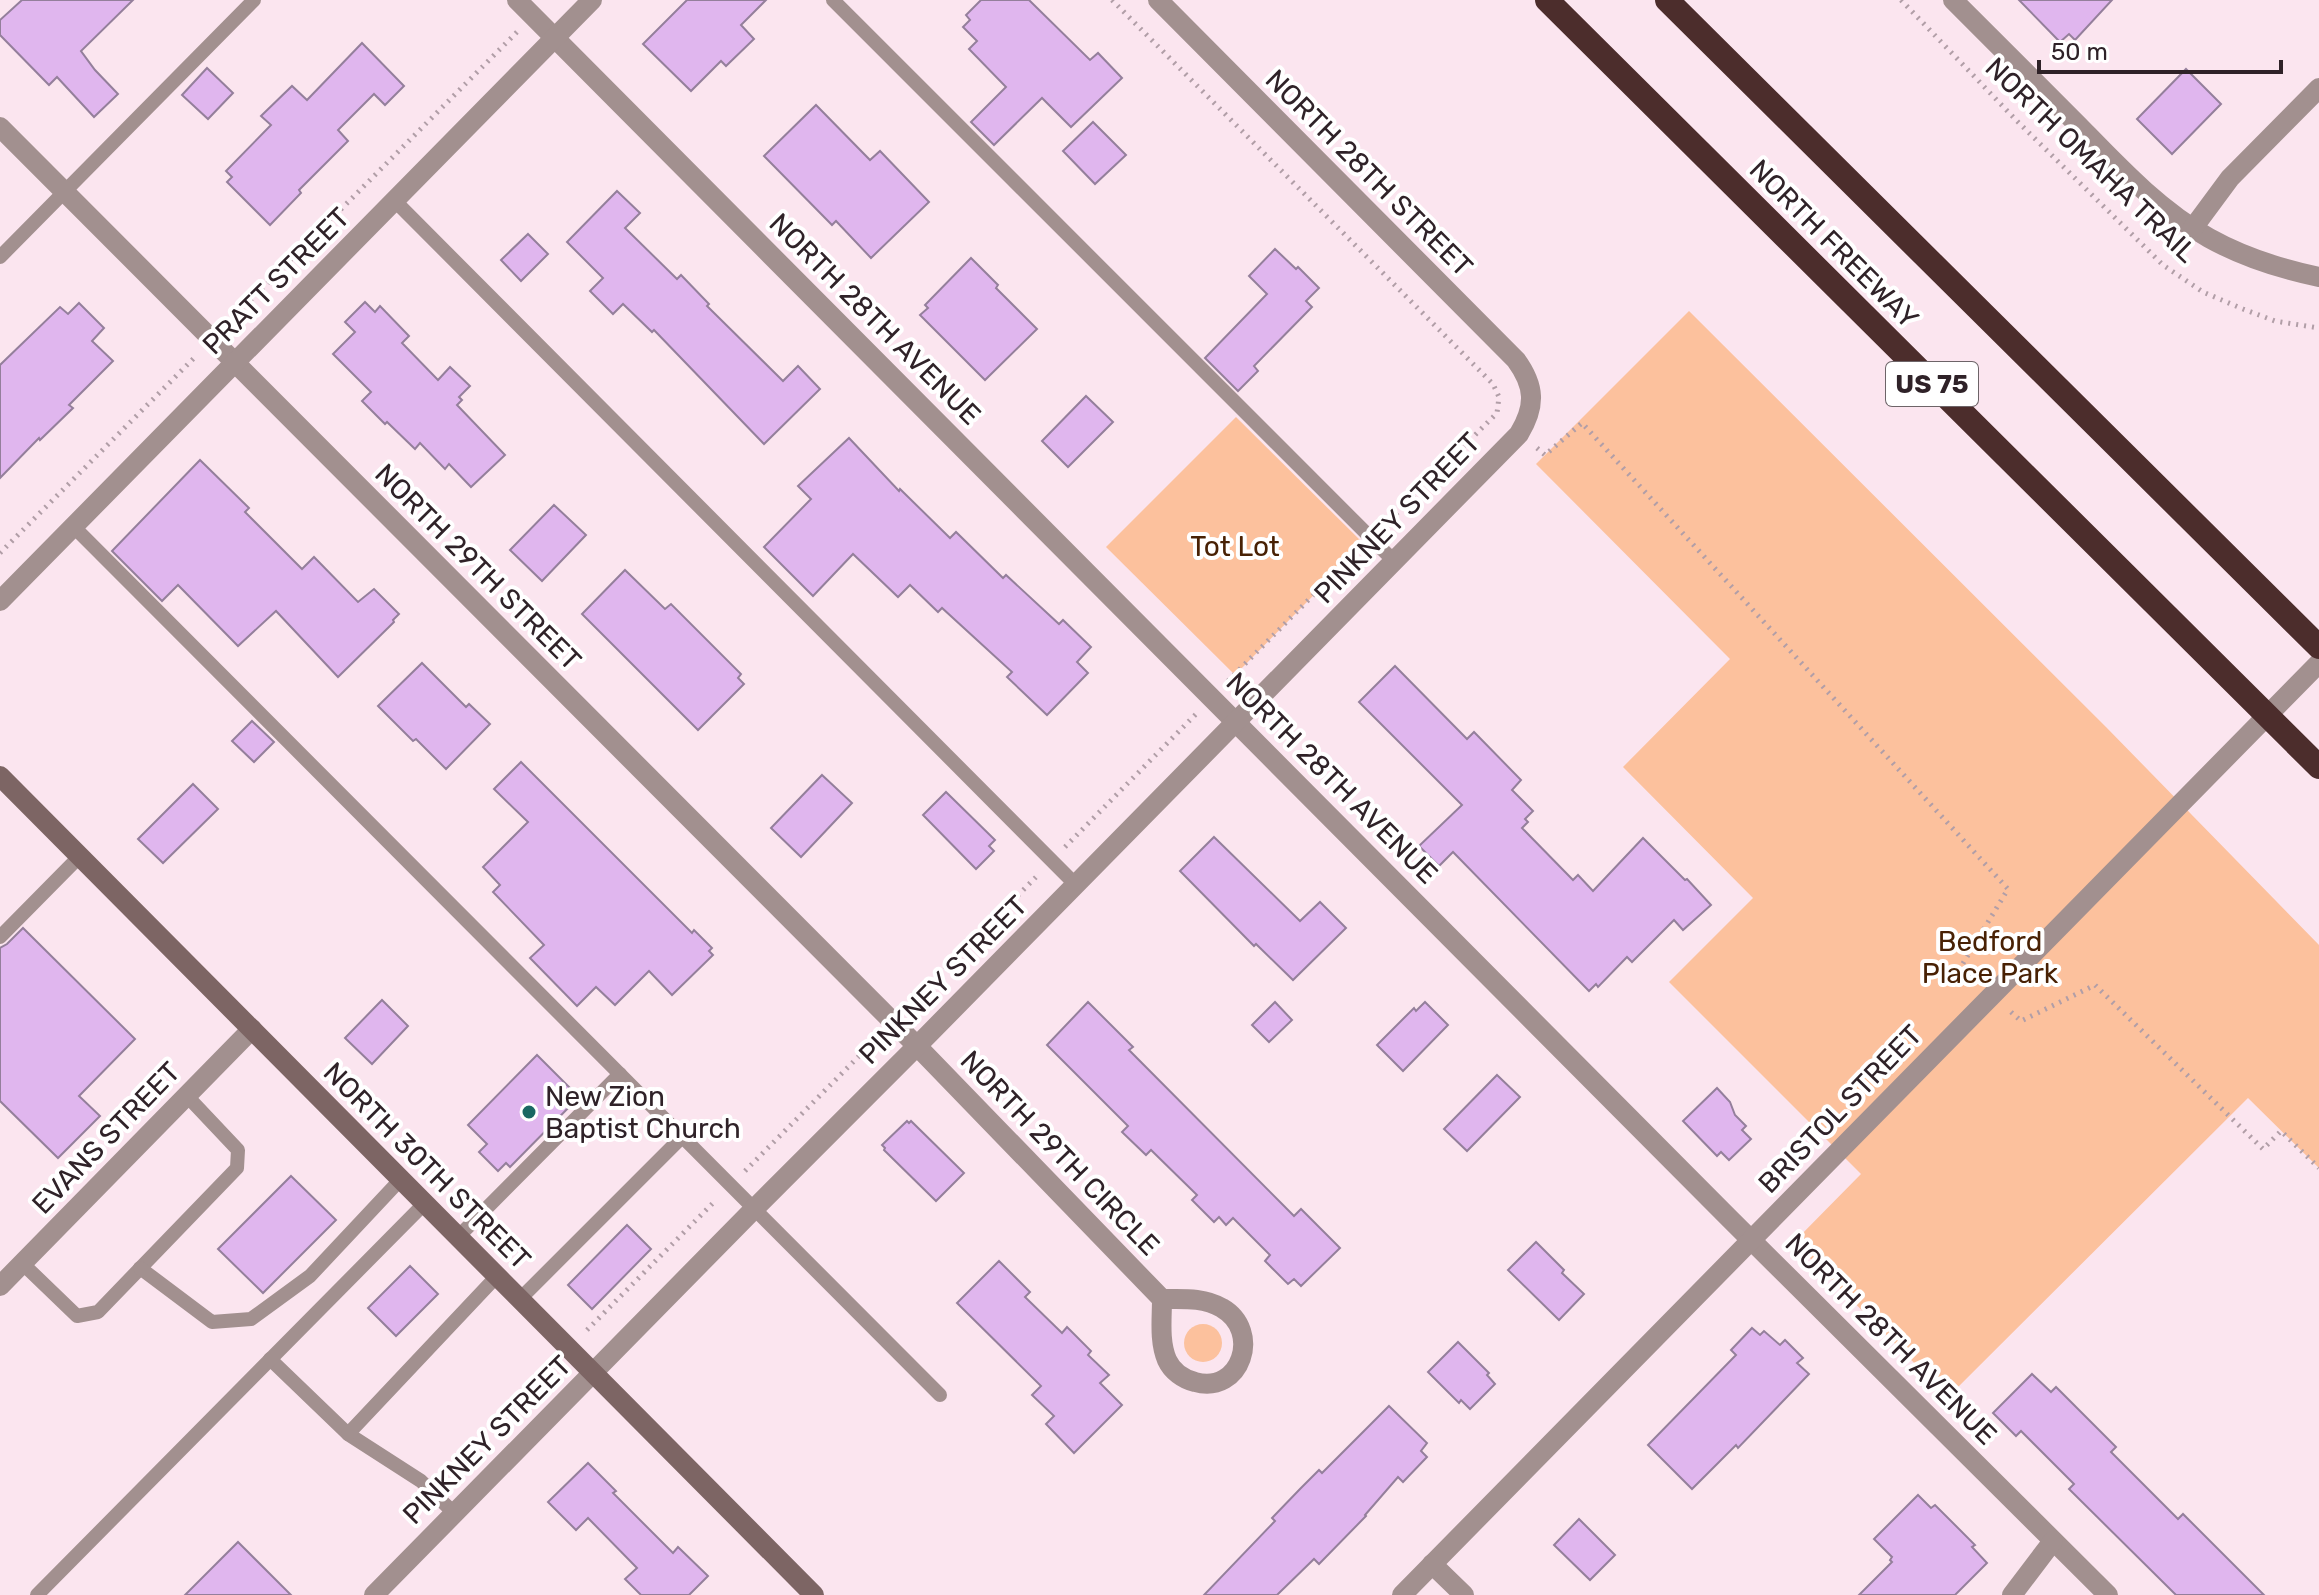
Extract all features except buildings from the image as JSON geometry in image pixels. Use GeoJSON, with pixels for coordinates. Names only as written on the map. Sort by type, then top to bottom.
{"type":"FeatureCollection","features":[{"type":"Feature","properties":{"kind":"highway","name":"NORTH FREEWAY"},"geometry":{"type":"LineString","coordinates":[[1547,0],[2319,767]]}},
{"type":"Feature","properties":{"kind":"highway","name":"NORTH FREEWAY"},"geometry":{"type":"LineString","coordinates":[[1667,0],[2319,647]]}},
{"type":"Feature","properties":{"kind":"main road","name":"NORTH 30TH STREET"},"geometry":{"type":"LineString","coordinates":[[0,776],[814,1595]]}},
{"type":"Feature","properties":{"kind":"street","name":"NORTH 28TH AVENUE"},"geometry":{"type":"LineString","coordinates":[[517,0],[2108,1595]]}},
{"type":"Feature","properties":{"kind":"street","name":"PRATT STREET"},"geometry":{"type":"LineString","coordinates":[[0,601],[592,0]]}},
{"type":"Feature","properties":{"kind":"street","name":"NORTH 28TH STREET"},"geometry":{"type":"LineString","coordinates":[[1158,0],[1516,360],[1526,373],[1531,392]]}},
{"type":"Feature","properties":{"kind":"street"},"geometry":{"type":"LineString","coordinates":[[1953,0],[2136,183],[2193,228],[2252,258],[2319,277]]}},
{"type":"Feature","properties":{"kind":"street"},"geometry":{"type":"LineString","coordinates":[[2193,228],[2230,178],[2319,88]]}},
{"type":"Feature","properties":{"kind":"street","name":"NORTH 29TH STREET"},"geometry":{"type":"LineString","coordinates":[[0,127],[917,1046]]}},
{"type":"Feature","properties":{"kind":"street","name":"PINKNEY STREET"},"geometry":{"type":"LineString","coordinates":[[374,1595],[1519,434],[1531,410],[1531,392]]}},
{"type":"Feature","properties":{"kind":"street","name":"BRISTOL STREET"},"geometry":{"type":"LineString","coordinates":[[1402,1595],[2319,663]]}},
{"type":"Feature","properties":{"kind":"street","name":"EVANS STREET"},"geometry":{"type":"LineString","coordinates":[[0,1286],[252,1029]]}},
{"type":"Feature","properties":{"kind":"street","name":"NORTH 29TH CIRCLE"},"geometry":{"type":"LineString","coordinates":[[917,1046],[1162,1299],[1209,1302],[1233,1316],[1240,1327],[1244,1354],[1238,1367],[1227,1377],[1200,1384],[1175,1372],[1167,1360],[1164,1346],[1162,1299]]}},
{"type":"Feature","properties":{"kind":"street"},"geometry":{"type":"LineString","coordinates":[[2012,1595],[2053,1541]]}},
{"type":"Feature","properties":{"kind":"street"},"geometry":{"type":"LineString","coordinates":[[1432,1564],[1464,1595]]}},
{"type":"Feature","properties":{"kind":"lane"},"geometry":{"type":"LineString","coordinates":[[0,257],[254,0]]}},
{"type":"Feature","properties":{"kind":"lane"},"geometry":{"type":"LineString","coordinates":[[833,0],[1394,561]]}},
{"type":"Feature","properties":{"kind":"lane"},"geometry":{"type":"LineString","coordinates":[[394,200],[1076,885]]}},
{"type":"Feature","properties":{"kind":"lane"},"geometry":{"type":"LineString","coordinates":[[73,526],[940,1395]]}},
{"type":"Feature","properties":{"kind":"lane"},"geometry":{"type":"LineString","coordinates":[[0,937],[80,856]]}},
{"type":"Feature","properties":{"kind":"lane"},"geometry":{"type":"LineString","coordinates":[[458,1237],[620,1074]]}},
{"type":"Feature","properties":{"kind":"lane"},"geometry":{"type":"LineString","coordinates":[[22,1263],[77,1316],[98,1312],[237,1168],[238,1150],[187,1096]]}},
{"type":"Feature","properties":{"kind":"lane"},"geometry":{"type":"LineString","coordinates":[[520,1299],[682,1137]]}},
{"type":"Feature","properties":{"kind":"lane"},"geometry":{"type":"LineString","coordinates":[[140,1268],[212,1322],[251,1319],[310,1276],[401,1179]]}},
{"type":"Feature","properties":{"kind":"lane"},"geometry":{"type":"LineString","coordinates":[[37,1595],[425,1203]]}},
{"type":"Feature","properties":{"kind":"lane"},"geometry":{"type":"LineString","coordinates":[[348,1434],[497,1276]]}},
{"type":"Feature","properties":{"kind":"lane"},"geometry":{"type":"LineString","coordinates":[[270,1359],[348,1434],[421,1481],[454,1513]]}},
{"type":"Feature","properties":{"kind":"path"},"geometry":{"type":"LineString","coordinates":[[893,1022],[1497,413],[1499,397],[1493,384],[1112,0]]}},
{"type":"Feature","properties":{"kind":"path","name":"NORTH OMAHA TRAIL"},"geometry":{"type":"LineString","coordinates":[[1901,0],[2016,120],[2163,265],[2203,292],[2243,309],[2275,321],[2319,328]]}},
{"type":"Feature","properties":{"kind":"path"},"geometry":{"type":"LineString","coordinates":[[0,553],[533,16]]}},
{"type":"Feature","properties":{"kind":"path"},"geometry":{"type":"LineString","coordinates":[[1545,455],[1582,423],[2008,889],[1962,965],[1969,972]]}},
{"type":"Feature","properties":{"kind":"path"},"geometry":{"type":"LineString","coordinates":[[2014,1015],[2021,1021],[2095,985],[2263,1149],[2281,1131],[2319,1168]]}},
{"type":"Feature","properties":{"kind":"green space","name":"Bedford Place Park"},"geometry":{"type":"Polygon","coordinates":[[[1689,311],[2106,727],[2319,945],[2319,1168],[2248,1098],[1948,1397],[1794,1242],[1861,1174],[1669,982],[1753,898],[1623,767],[1730,659],[1536,464],[1689,311]]]}},
{"type":"Feature","properties":{"kind":"green space","name":"Tot Lot"},"geometry":{"type":"Polygon","coordinates":[[[1236,417],[1364,544],[1235,675],[1106,547],[1236,417]]]}},
{"type":"Feature","properties":{"kind":"green space"},"geometry":{"type":"Polygon","coordinates":[[[1203,1324],[1216,1330],[1222,1343],[1216,1356],[1203,1362],[1190,1356],[1184,1343],[1190,1330],[1203,1324]]]}},
{"type":"Feature","properties":{"kind":"place","name":"New Zion Baptist Church"},"geometry":{"type":"Point","coordinates":[529,1112]}}]}
